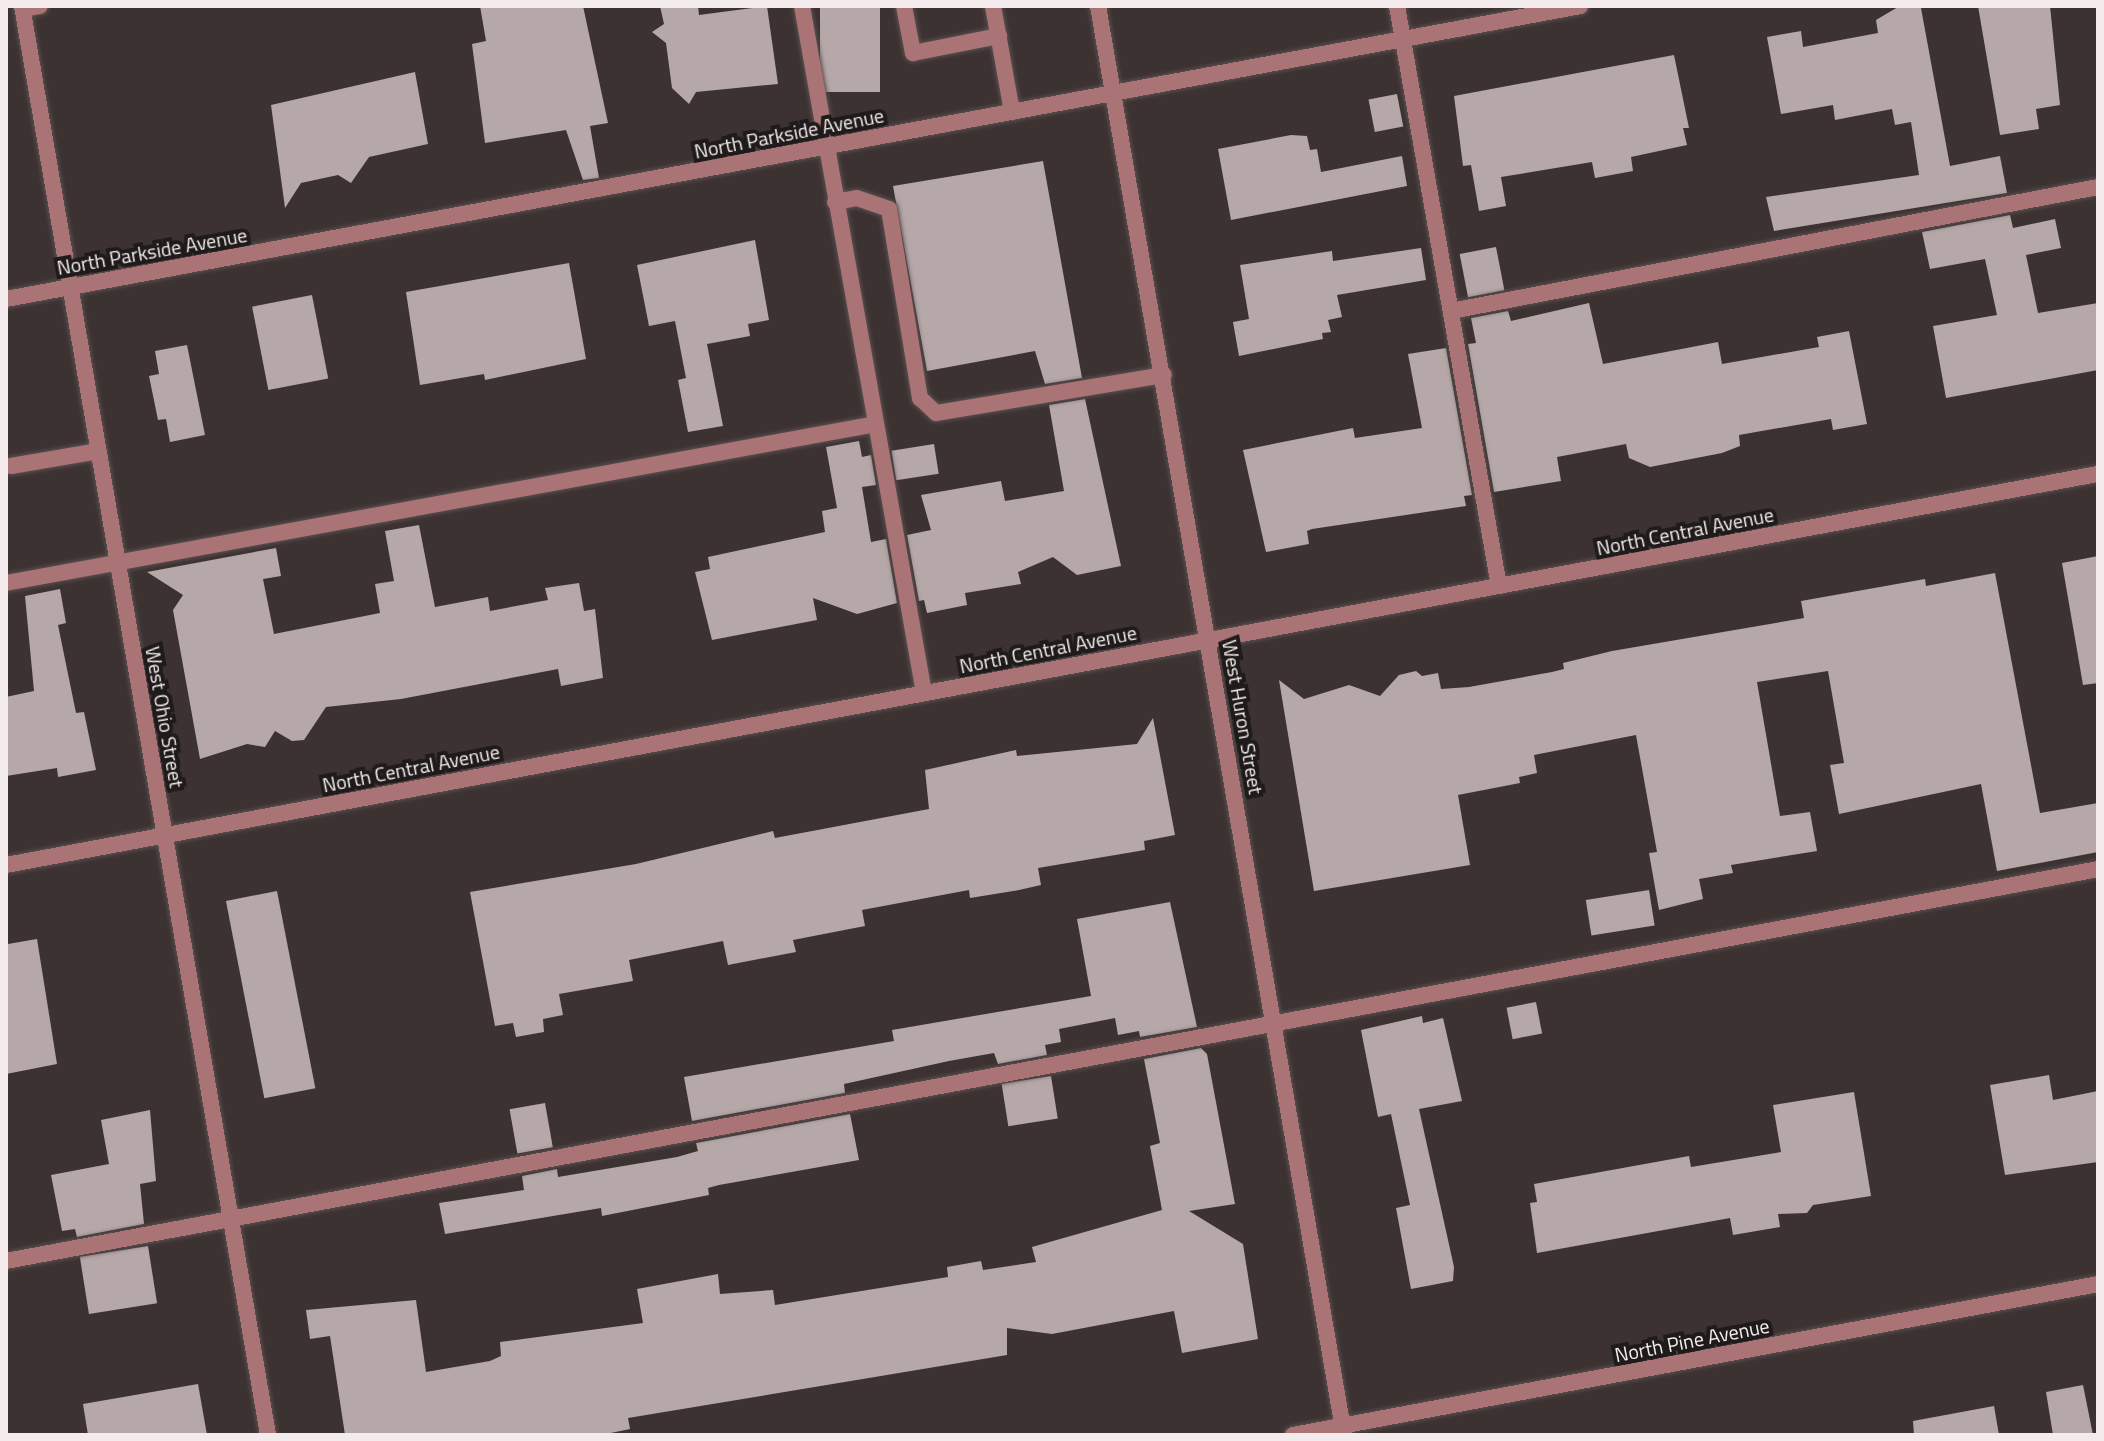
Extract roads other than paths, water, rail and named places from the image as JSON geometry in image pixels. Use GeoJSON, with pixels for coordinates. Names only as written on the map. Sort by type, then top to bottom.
{"type":"FeatureCollection","features":[{"type":"Feature","properties":{"kind":"street"},"geometry":{"type":"LineString","coordinates":[[802,6],[924,693]]}},
{"type":"Feature","properties":{"kind":"street"},"geometry":{"type":"LineString","coordinates":[[904,6],[913,53],[999,36]]}},
{"type":"Feature","properties":{"kind":"street"},"geometry":{"type":"LineString","coordinates":[[993,6],[1012,112]]}},
{"type":"Feature","properties":{"kind":"street","name":"West Huron Street"},"geometry":{"type":"LineString","coordinates":[[1098,6],[1210,640],[1343,1430]]}},
{"type":"Feature","properties":{"kind":"street"},"geometry":{"type":"LineString","coordinates":[[1397,6],[1499,586]]}},
{"type":"Feature","properties":{"kind":"street","name":"North Parkside Avenue"},"geometry":{"type":"LineString","coordinates":[[6,299],[1580,6]]}},
{"type":"Feature","properties":{"kind":"street","name":"West Ohio Street"},"geometry":{"type":"LineString","coordinates":[[28,7],[71,287],[268,1435]]}},
{"type":"Feature","properties":{"kind":"street"},"geometry":{"type":"LineString","coordinates":[[1451,311],[2098,187]]}},
{"type":"Feature","properties":{"kind":"street"},"geometry":{"type":"LineString","coordinates":[[835,202],[857,198],[889,209],[920,398],[936,413],[1164,375]]}},
{"type":"Feature","properties":{"kind":"street"},"geometry":{"type":"LineString","coordinates":[[6,583],[876,424]]}},
{"type":"Feature","properties":{"kind":"street"},"geometry":{"type":"LineString","coordinates":[[11,466],[99,451]]}},
{"type":"Feature","properties":{"kind":"street","name":"North Central Avenue"},"geometry":{"type":"LineString","coordinates":[[6,865],[2098,474]]}},
{"type":"Feature","properties":{"kind":"street"},"geometry":{"type":"LineString","coordinates":[[6,1261],[2098,869]]}},
{"type":"Feature","properties":{"kind":"street","name":"North Pine Avenue"},"geometry":{"type":"LineString","coordinates":[[1293,1435],[1343,1430],[2098,1284]]}}]}
